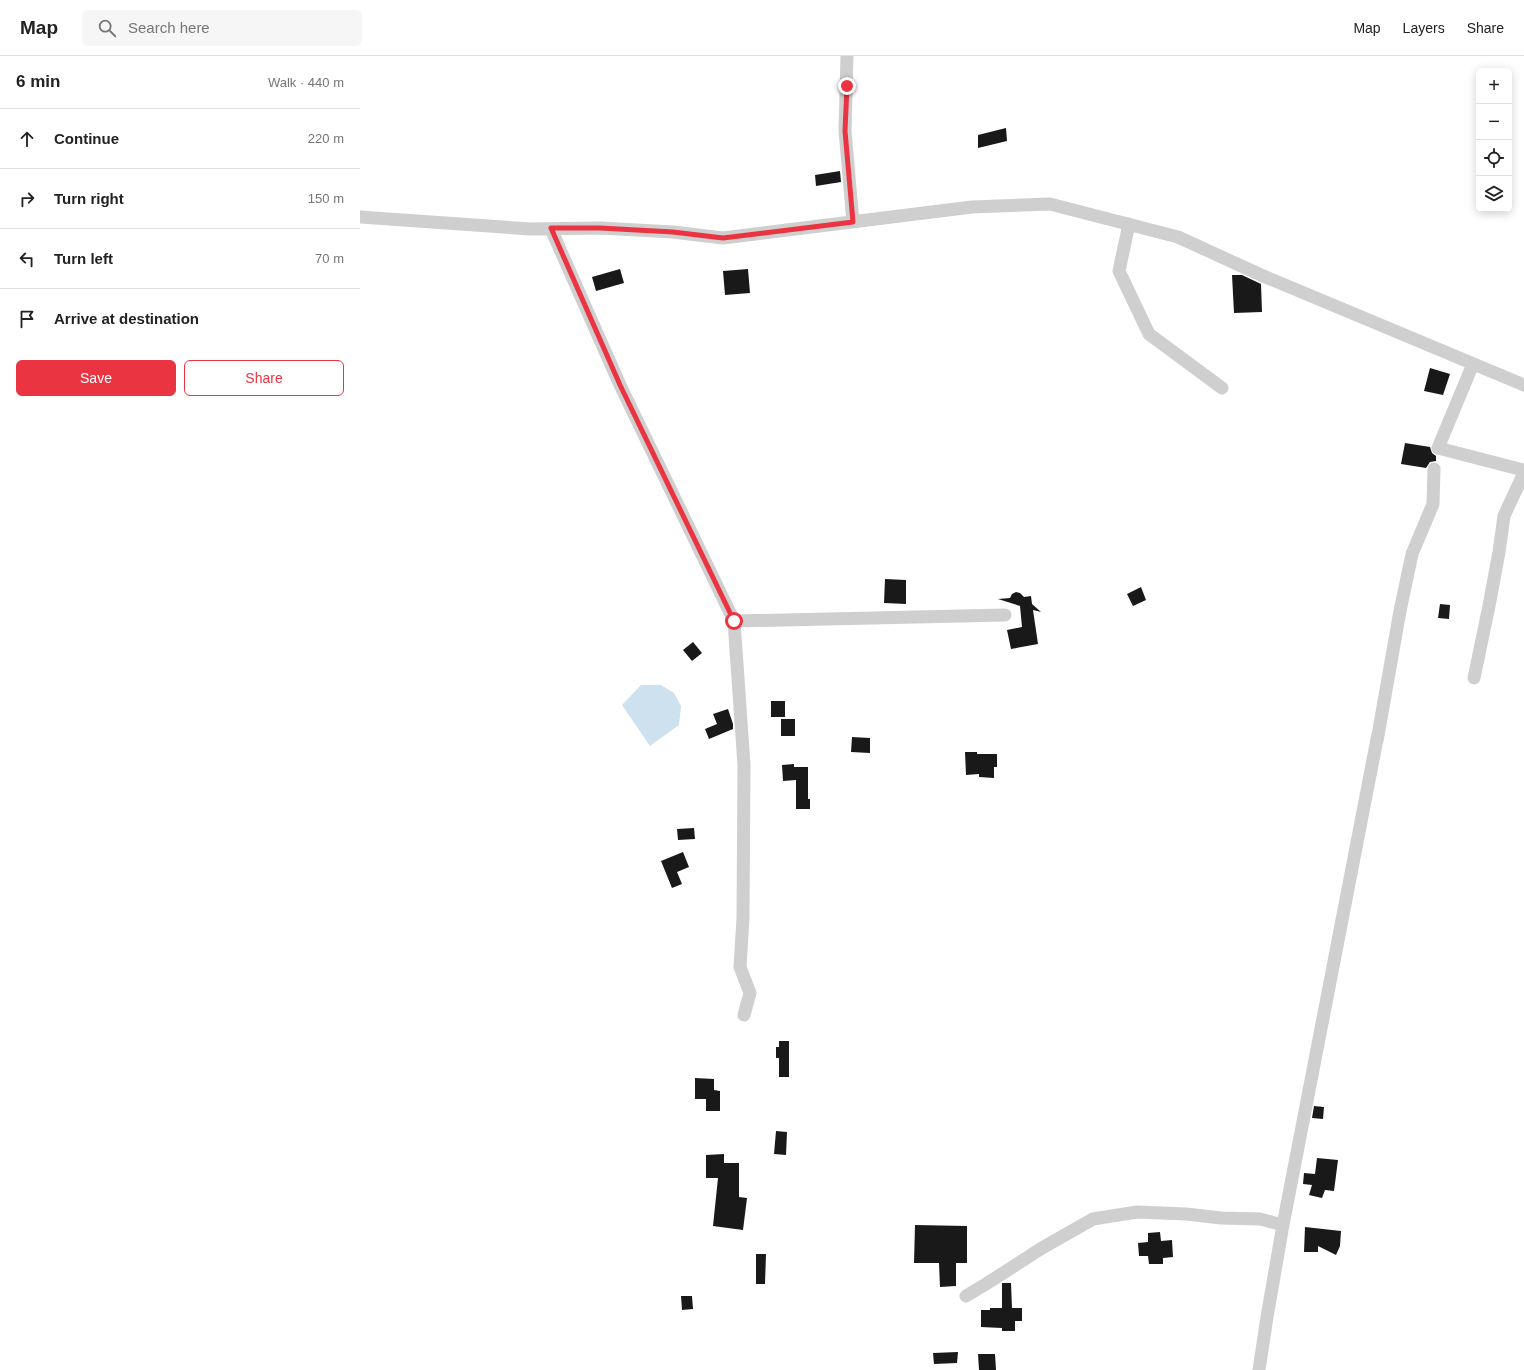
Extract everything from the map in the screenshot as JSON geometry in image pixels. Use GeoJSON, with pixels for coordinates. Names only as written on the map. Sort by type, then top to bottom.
{"type":"FeatureCollection","features":[{"type":"Feature","properties":{"kind":"street"},"geometry":{"type":"LineString","coordinates":[[847,56],[845,131],[853,222]]}},
{"type":"Feature","properties":{"kind":"street"},"geometry":{"type":"LineString","coordinates":[[360,217],[530,229],[622,229],[673,232],[723,238],[972,207],[1050,204],[1178,237],[1261,274],[1524,385]]}},
{"type":"Feature","properties":{"kind":"street"},"geometry":{"type":"LineString","coordinates":[[1129,224],[1119,271],[1149,334],[1222,388]]}},
{"type":"Feature","properties":{"kind":"street"},"geometry":{"type":"LineString","coordinates":[[551,228],[620,385],[734,621],[744,765],[740,967],[750,993],[744,1015]]}},
{"type":"Feature","properties":{"kind":"street"},"geometry":{"type":"LineString","coordinates":[[1473,364],[1438,448],[1523,470],[1522,477],[1504,516],[1491,599],[1474,678]]}},
{"type":"Feature","properties":{"kind":"street"},"geometry":{"type":"LineString","coordinates":[[1375,751],[1400,611],[1412,554],[1433,504],[1434,469]]}},
{"type":"Feature","properties":{"kind":"street"},"geometry":{"type":"LineString","coordinates":[[734,621],[1005,615]]}},
{"type":"Feature","properties":{"kind":"street"},"geometry":{"type":"LineString","coordinates":[[1259,1370],[1283,1225],[1378,734]]}},
{"type":"Feature","properties":{"kind":"street"},"geometry":{"type":"LineString","coordinates":[[966,1296],[1042,1248],[1093,1219],[1136,1212],[1186,1214],[1260,1220],[1283,1225]]}},
{"type":"Feature","properties":{"kind":"water"},"geometry":{"type":"Polygon","coordinates":[[[641,685],[661,685],[674,693],[681,706],[679,725],[650,746],[622,705],[641,685]]]}},
{"type":"Feature","properties":{"kind":"building"},"geometry":{"type":"Polygon","coordinates":[[[1006,128],[1007,141],[978,148],[978,135],[1006,128]]]}},
{"type":"Feature","properties":{"kind":"building"},"geometry":{"type":"Polygon","coordinates":[[[840,171],[841,182],[816,186],[815,175],[840,171]]]}},
{"type":"Feature","properties":{"kind":"building"},"geometry":{"type":"Polygon","coordinates":[[[620,269],[624,283],[596,291],[592,277],[620,269]]]}},
{"type":"Feature","properties":{"kind":"building"},"geometry":{"type":"Polygon","coordinates":[[[748,269],[750,293],[725,295],[723,271],[748,269]]]}},
{"type":"Feature","properties":{"kind":"building"},"geometry":{"type":"Polygon","coordinates":[[[1232,275],[1242,275],[1261,284],[1262,312],[1234,313],[1232,275]]]}},
{"type":"Feature","properties":{"kind":"building"},"geometry":{"type":"Polygon","coordinates":[[[1430,368],[1450,374],[1443,395],[1424,391],[1430,368]]]}},
{"type":"Feature","properties":{"kind":"building"},"geometry":{"type":"Polygon","coordinates":[[[1405,443],[1430,447],[1432,453],[1436,456],[1436,461],[1430,462],[1426,468],[1401,464],[1405,443]]]}},
{"type":"Feature","properties":{"kind":"building"},"geometry":{"type":"Polygon","coordinates":[[[885,579],[906,580],[906,604],[884,603],[885,579]]]}},
{"type":"Feature","properties":{"kind":"building"},"geometry":{"type":"Polygon","coordinates":[[[1141,587],[1146,600],[1133,606],[1127,594],[1141,587]]]}},
{"type":"Feature","properties":{"kind":"building"},"geometry":{"type":"Polygon","coordinates":[[[1016,592],[1020,593],[1024,597],[1031,596],[1032,604],[1041,612],[1033,610],[1038,644],[1011,649],[1007,630],[1022,627],[1020,606],[998,599],[1010,598],[1012,594],[1016,592]]]}},
{"type":"Feature","properties":{"kind":"building"},"geometry":{"type":"Polygon","coordinates":[[[1440,604],[1450,605],[1449,619],[1438,618],[1440,604]]]}},
{"type":"Feature","properties":{"kind":"building"},"geometry":{"type":"Polygon","coordinates":[[[693,642],[702,653],[692,661],[683,650],[693,642]]]}},
{"type":"Feature","properties":{"kind":"building"},"geometry":{"type":"Polygon","coordinates":[[[771,701],[785,701],[785,717],[771,717],[771,701]]]}},
{"type":"Feature","properties":{"kind":"building"},"geometry":{"type":"Polygon","coordinates":[[[728,709],[733,724],[733,729],[709,739],[705,729],[717,724],[713,714],[728,709]]]}},
{"type":"Feature","properties":{"kind":"building"},"geometry":{"type":"Polygon","coordinates":[[[781,719],[795,719],[795,736],[781,736],[781,719]]]}},
{"type":"Feature","properties":{"kind":"building"},"geometry":{"type":"Polygon","coordinates":[[[852,737],[870,738],[870,753],[851,752],[852,737]]]}},
{"type":"Feature","properties":{"kind":"building"},"geometry":{"type":"Polygon","coordinates":[[[965,752],[977,752],[977,754],[997,754],[997,767],[994,767],[994,778],[979,777],[979,774],[966,775],[965,752]]]}},
{"type":"Feature","properties":{"kind":"building"},"geometry":{"type":"Polygon","coordinates":[[[794,764],[794,767],[808,767],[808,799],[810,799],[810,809],[796,809],[796,780],[783,781],[782,765],[794,764]]]}},
{"type":"Feature","properties":{"kind":"building"},"geometry":{"type":"Polygon","coordinates":[[[694,828],[695,839],[678,840],[677,829],[694,828]]]}},
{"type":"Feature","properties":{"kind":"building"},"geometry":{"type":"Polygon","coordinates":[[[683,852],[689,867],[677,872],[682,884],[672,888],[661,861],[683,852]]]}},
{"type":"Feature","properties":{"kind":"building"},"geometry":{"type":"Polygon","coordinates":[[[779,1041],[789,1041],[789,1077],[779,1077],[779,1058],[776,1058],[776,1047],[779,1047],[779,1041]]]}},
{"type":"Feature","properties":{"kind":"building"},"geometry":{"type":"Polygon","coordinates":[[[695,1078],[714,1079],[714,1090],[720,1091],[720,1111],[706,1111],[706,1099],[695,1099],[695,1078]]]}},
{"type":"Feature","properties":{"kind":"building"},"geometry":{"type":"Polygon","coordinates":[[[1314,1106],[1324,1107],[1323,1119],[1312,1118],[1314,1106]]]}},
{"type":"Feature","properties":{"kind":"building"},"geometry":{"type":"Polygon","coordinates":[[[776,1131],[787,1132],[786,1155],[774,1154],[776,1131]]]}},
{"type":"Feature","properties":{"kind":"building"},"geometry":{"type":"Polygon","coordinates":[[[724,1154],[724,1163],[739,1163],[739,1197],[747,1198],[743,1230],[713,1226],[718,1178],[706,1178],[706,1155],[724,1154]]]}},
{"type":"Feature","properties":{"kind":"building"},"geometry":{"type":"Polygon","coordinates":[[[1317,1158],[1338,1160],[1334,1191],[1325,1190],[1322,1198],[1309,1195],[1312,1185],[1303,1184],[1304,1173],[1315,1174],[1317,1158]]]}},
{"type":"Feature","properties":{"kind":"building"},"geometry":{"type":"Polygon","coordinates":[[[915,1225],[967,1226],[967,1263],[956,1263],[956,1286],[940,1287],[939,1263],[914,1263],[915,1225]]]}},
{"type":"Feature","properties":{"kind":"building"},"geometry":{"type":"Polygon","coordinates":[[[1305,1227],[1341,1231],[1340,1246],[1336,1255],[1318,1246],[1318,1252],[1304,1252],[1305,1227]]]}},
{"type":"Feature","properties":{"kind":"building"},"geometry":{"type":"Polygon","coordinates":[[[1160,1232],[1161,1241],[1172,1240],[1173,1257],[1163,1258],[1163,1264],[1149,1264],[1148,1256],[1139,1256],[1138,1243],[1148,1242],[1148,1233],[1160,1232]]]}},
{"type":"Feature","properties":{"kind":"building"},"geometry":{"type":"Polygon","coordinates":[[[756,1254],[766,1254],[765,1284],[756,1284],[756,1254]]]}},
{"type":"Feature","properties":{"kind":"building"},"geometry":{"type":"Polygon","coordinates":[[[1002,1283],[1011,1283],[1012,1308],[1022,1308],[1022,1321],[1015,1321],[1015,1331],[1002,1331],[1002,1328],[981,1327],[981,1310],[1002,1308],[1002,1283]]]}},
{"type":"Feature","properties":{"kind":"building"},"geometry":{"type":"Polygon","coordinates":[[[681,1296],[692,1296],[693,1309],[682,1310],[681,1296]]]}},
{"type":"Feature","properties":{"kind":"building"},"geometry":{"type":"Polygon","coordinates":[[[958,1352],[957,1363],[934,1364],[933,1353],[958,1352]]]}},
{"type":"Feature","properties":{"kind":"building"},"geometry":{"type":"Polygon","coordinates":[[[978,1354],[995,1354],[996,1370],[979,1370],[978,1354]]]}},
{"type":"Feature","properties":{"kind":"route"},"geometry":{"type":"LineString","coordinates":[[734,621],[620,385],[551,228],[600,228],[673,232],[723,238],[853,222],[845,131],[847,86]]}}]}
